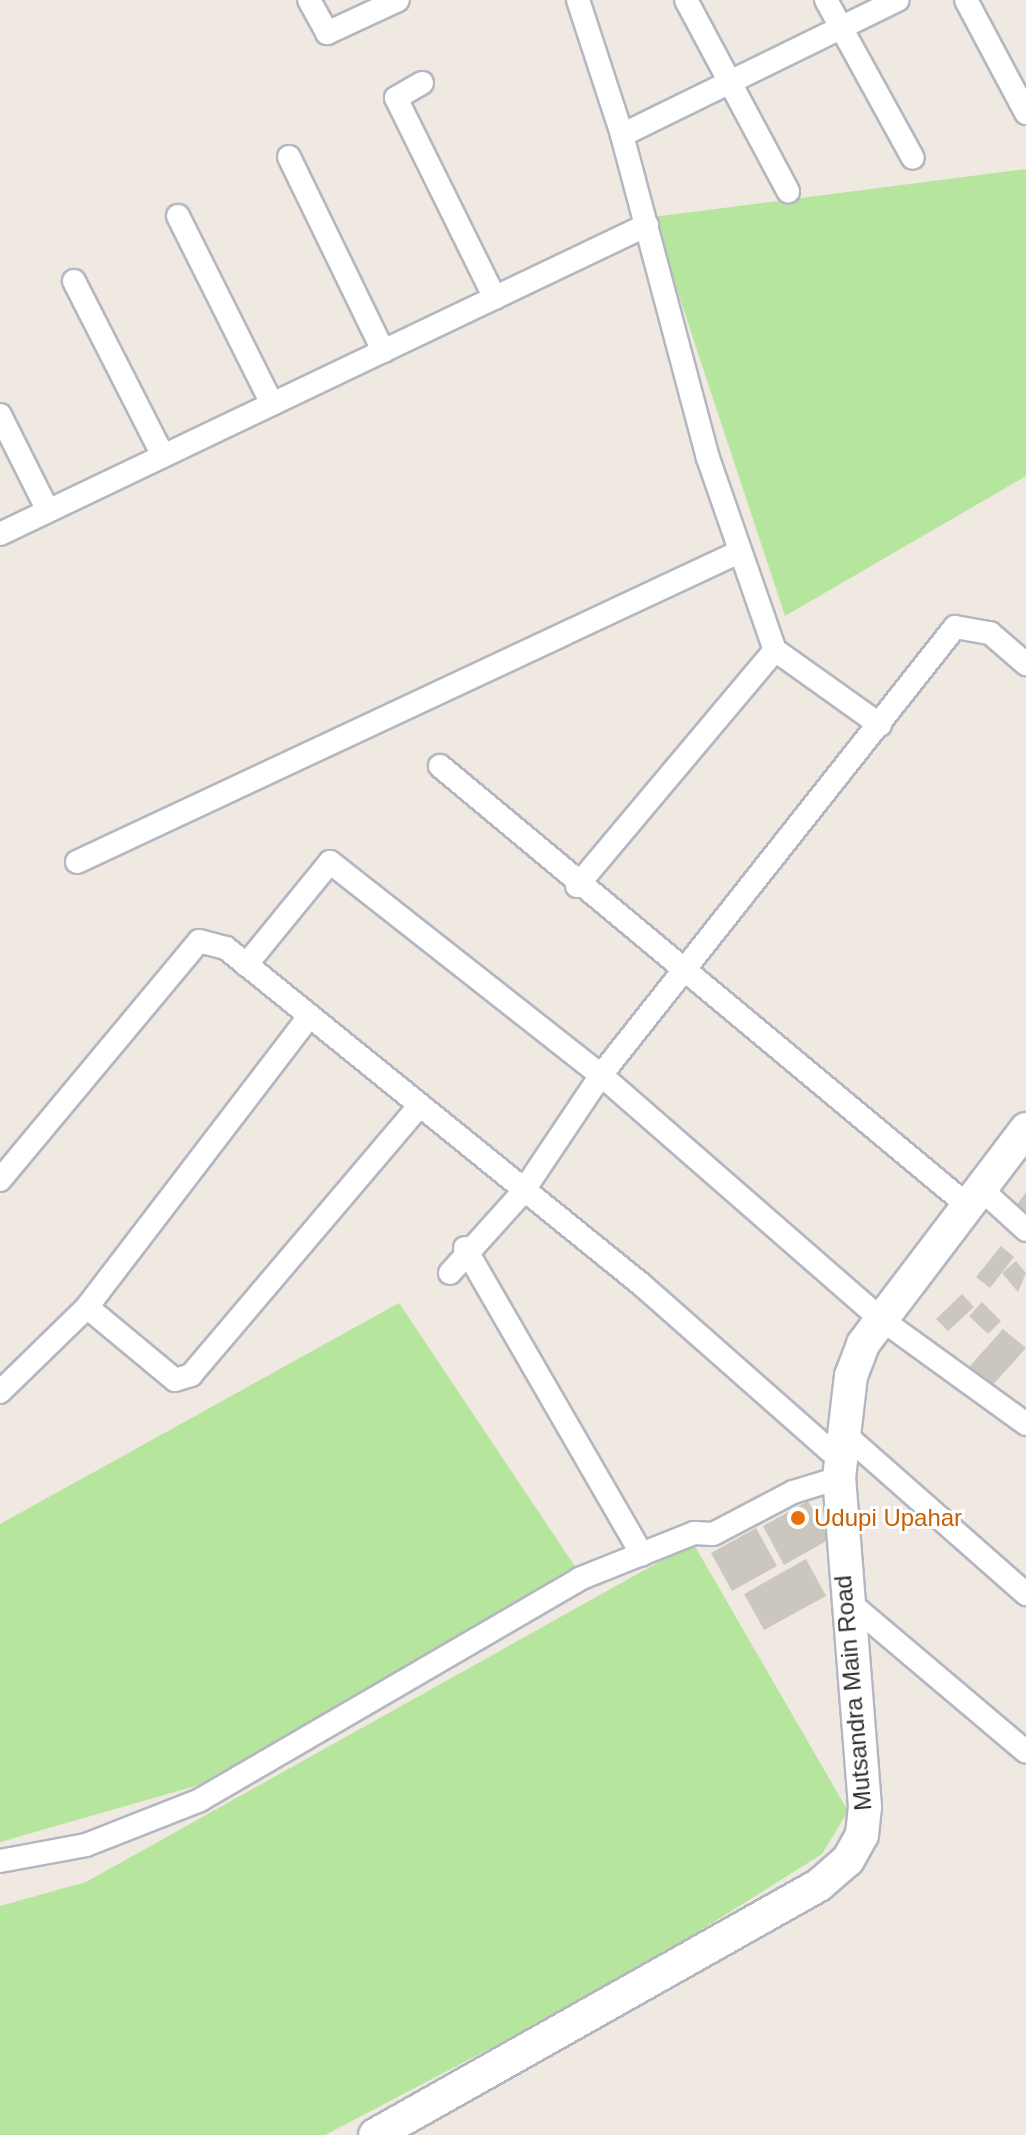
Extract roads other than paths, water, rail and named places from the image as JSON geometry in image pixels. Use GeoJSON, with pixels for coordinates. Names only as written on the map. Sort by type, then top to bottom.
{"type":"FeatureCollection","features":[{"type":"Feature","properties":{"kind":"street"},"geometry":{"type":"LineString","coordinates":[[309,0],[327,33],[398,0]]}},
{"type":"Feature","properties":{"kind":"street"},"geometry":{"type":"LineString","coordinates":[[578,0],[622,135],[739,552],[775,650],[880,725]]}},
{"type":"Feature","properties":{"kind":"street"},"geometry":{"type":"LineString","coordinates":[[686,0],[788,191]]}},
{"type":"Feature","properties":{"kind":"street"},"geometry":{"type":"LineString","coordinates":[[826,0],[913,158]]}},
{"type":"Feature","properties":{"kind":"street"},"geometry":{"type":"LineString","coordinates":[[622,135],[898,0]]}},
{"type":"Feature","properties":{"kind":"street"},"geometry":{"type":"LineString","coordinates":[[966,0],[1026,113]]}},
{"type":"Feature","properties":{"kind":"street"},"geometry":{"type":"LineString","coordinates":[[422,83],[396,98],[495,298]]}},
{"type":"Feature","properties":{"kind":"street"},"geometry":{"type":"LineString","coordinates":[[289,157],[383,351]]}},
{"type":"Feature","properties":{"kind":"street"},"geometry":{"type":"LineString","coordinates":[[178,216],[272,404]]}},
{"type":"Feature","properties":{"kind":"street"},"geometry":{"type":"LineString","coordinates":[[0,534],[647,225]]}},
{"type":"Feature","properties":{"kind":"street"},"geometry":{"type":"LineString","coordinates":[[74,281],[163,456]]}},
{"type":"Feature","properties":{"kind":"street"},"geometry":{"type":"LineString","coordinates":[[0,415],[48,511]]}},
{"type":"Feature","properties":{"kind":"street"},"geometry":{"type":"LineString","coordinates":[[77,862],[739,552]]}},
{"type":"Feature","properties":{"kind":"street"},"geometry":{"type":"LineString","coordinates":[[450,1273],[465,1248],[522,1193],[601,1075],[955,627],[990,633],[1026,664]]}},
{"type":"Feature","properties":{"kind":"street"},"geometry":{"type":"LineString","coordinates":[[577,886],[775,650]]}},
{"type":"Feature","properties":{"kind":"street"},"geometry":{"type":"LineString","coordinates":[[440,766],[577,886],[684,973],[973,1196],[1026,1230]]}},
{"type":"Feature","properties":{"kind":"street"},"geometry":{"type":"LineString","coordinates":[[246,965],[330,862],[601,1075],[881,1319],[1026,1424]]}},
{"type":"Feature","properties":{"kind":"street"},"geometry":{"type":"LineString","coordinates":[[0,1180],[199,941],[246,965],[310,1015],[522,1193],[642,1285],[839,1456],[1026,1594]]}},
{"type":"Feature","properties":{"kind":"street"},"geometry":{"type":"LineString","coordinates":[[0,1392],[87,1307],[310,1015]]}},
{"type":"Feature","properties":{"kind":"street"},"geometry":{"type":"LineString","coordinates":[[87,1307],[175,1380],[191,1375],[419,1106]]}},
{"type":"Feature","properties":{"kind":"street","name":"Mutsandra Main Road"},"geometry":{"type":"LineString","coordinates":[[375,2135],[780,1908],[848,1860],[862,1835],[865,1807],[844,1597],[839,1456],[851,1376],[881,1319],[1026,1129]]}},
{"type":"Feature","properties":{"kind":"street"},"geometry":{"type":"LineString","coordinates":[[465,1248],[642,1554]]}},
{"type":"Feature","properties":{"kind":"street"},"geometry":{"type":"LineString","coordinates":[[0,1861],[86,1845],[200,1800],[579,1579],[694,1533],[713,1534],[793,1492],[839,1456]]}},
{"type":"Feature","properties":{"kind":"street"},"geometry":{"type":"LineString","coordinates":[[844,1597],[1026,1752]]}},
{"type":"Feature","properties":{"kind":"place","name":"Udupi Upahar"},"geometry":{"type":"Point","coordinates":[798,1518]}}]}
